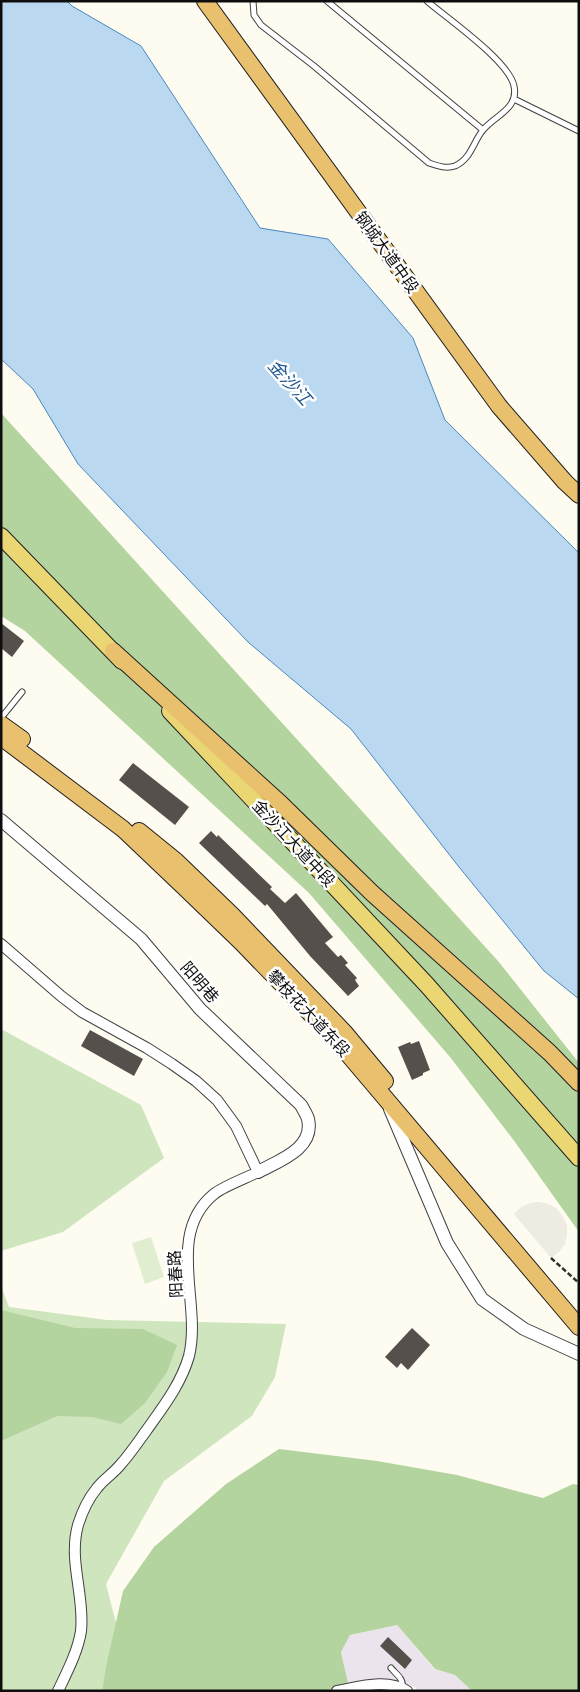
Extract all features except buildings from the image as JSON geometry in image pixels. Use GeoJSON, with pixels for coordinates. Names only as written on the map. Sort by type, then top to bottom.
{"type":"FeatureCollection","features":[{"type":"Feature","properties":{"kind":"highway","name":"钢城大道中段"},"geometry":{"type":"LineString","coordinates":[[205,1],[499,406],[565,482],[579,495]]}},
{"type":"Feature","properties":{"kind":"highway"},"geometry":{"type":"LineString","coordinates":[[113,651],[172,708],[280,803],[372,893],[550,1053],[579,1083]]}},
{"type":"Feature","properties":{"kind":"highway","name":"攀枝花大道东段"},"geometry":{"type":"LineString","coordinates":[[1,724],[111,807],[176,861],[232,915],[345,1032],[450,1167]]}},
{"type":"Feature","properties":{"kind":"highway","name":"攀枝花大道东段"},"geometry":{"type":"LineString","coordinates":[[1,737],[123,830],[185,888],[336,1040],[385,1097],[450,1167]]}},
{"type":"Feature","properties":{"kind":"highway"},"geometry":{"type":"LineString","coordinates":[[450,1167],[500,1226],[579,1327]]}},
{"type":"Feature","properties":{"kind":"highway"},"geometry":{"type":"LineString","coordinates":[[500,1226],[579,1309]]}},
{"type":"Feature","properties":{"kind":"main road"},"geometry":{"type":"LineString","coordinates":[[1,536],[113,651]]}},
{"type":"Feature","properties":{"kind":"main road","name":"金沙江大道中段"},"geometry":{"type":"LineString","coordinates":[[172,708],[427,985],[579,1158]]}},
{"type":"Feature","properties":{"kind":"street","name":"阳明巷"},"geometry":{"type":"LineString","coordinates":[[1,820],[140,938],[200,1009],[301,1105],[308,1119],[308,1134],[300,1147],[288,1157],[258,1172]]}},
{"type":"Feature","properties":{"kind":"street"},"geometry":{"type":"LineString","coordinates":[[1,944],[82,1012],[155,1054],[196,1081],[217,1100],[236,1126],[258,1172]]}},
{"type":"Feature","properties":{"kind":"street"},"geometry":{"type":"LineString","coordinates":[[385,1097],[447,1243],[482,1299],[524,1329],[579,1354]]}},
{"type":"Feature","properties":{"kind":"street","name":"阳春路"},"geometry":{"type":"LineString","coordinates":[[58,1691],[73,1657],[81,1631],[81,1606],[76,1573],[75,1549],[78,1526],[86,1505],[97,1488],[122,1464],[176,1388],[189,1356],[193,1322],[187,1256],[189,1232],[198,1210],[214,1193],[258,1172]]}},
{"type":"Feature","properties":{"kind":"street"},"geometry":{"type":"LineString","coordinates":[[337,1691],[389,1684],[405,1689]]}},
{"type":"Feature","properties":{"kind":"lane"},"geometry":{"type":"LineString","coordinates":[[253,1],[254,15],[262,25],[430,163],[442,168],[454,166],[464,161],[483,130],[506,110],[514,99],[514,86],[509,72],[497,58],[427,1]]}},
{"type":"Feature","properties":{"kind":"lane"},"geometry":{"type":"LineString","coordinates":[[327,1],[483,130]]}},
{"type":"Feature","properties":{"kind":"lane"},"geometry":{"type":"LineString","coordinates":[[514,99],[579,131]]}},
{"type":"Feature","properties":{"kind":"lane"},"geometry":{"type":"LineString","coordinates":[[1,718],[22,692]]}},
{"type":"Feature","properties":{"kind":"lane"},"geometry":{"type":"LineString","coordinates":[[391,1668],[400,1678],[405,1689]]}},
{"type":"Feature","properties":{"kind":"path"},"geometry":{"type":"LineString","coordinates":[[551,1258],[579,1283]]}},
{"type":"Feature","properties":{"kind":"shaded area"},"geometry":{"type":"Polygon","coordinates":[[[539,1202],[549,1204],[557,1209],[567,1225],[565,1244],[551,1258],[514,1214],[521,1207],[539,1202]]]}},
{"type":"Feature","properties":{"kind":"shaded area"},"geometry":{"type":"Polygon","coordinates":[[[397,1625],[434,1669],[455,1675],[472,1691],[418,1691],[415,1687],[391,1680],[348,1683],[341,1652],[350,1635],[397,1625]]]}},
{"type":"Feature","properties":{"kind":"green space"},"geometry":{"type":"Polygon","coordinates":[[[1,413],[498,961],[579,1063],[579,1232],[515,1142],[450,1057],[309,893],[25,631],[1,616],[1,413]]]}},
{"type":"Feature","properties":{"kind":"green space"},"geometry":{"type":"Polygon","coordinates":[[[1,1029],[141,1105],[164,1158],[63,1232],[1,1251],[1,1029]]]}},
{"type":"Feature","properties":{"kind":"green space"},"geometry":{"type":"Polygon","coordinates":[[[151,1237],[164,1277],[145,1284],[132,1243],[151,1237]]]}},
{"type":"Feature","properties":{"kind":"green space"},"geometry":{"type":"Polygon","coordinates":[[[1,1286],[9,1307],[107,1320],[286,1324],[275,1377],[252,1416],[164,1481],[106,1584],[116,1623],[102,1691],[1,1691],[1,1286]]]}},
{"type":"Feature","properties":{"kind":"green space"},"geometry":{"type":"Polygon","coordinates":[[[1,1310],[75,1328],[143,1329],[177,1345],[167,1372],[145,1403],[121,1424],[92,1417],[57,1416],[1,1441],[1,1310]]]}},
{"type":"Feature","properties":{"kind":"green space"},"geometry":{"type":"Polygon","coordinates":[[[279,1449],[377,1461],[457,1475],[543,1498],[573,1484],[579,1485],[579,1691],[472,1691],[455,1675],[435,1669],[397,1625],[350,1635],[341,1652],[348,1683],[334,1691],[102,1691],[123,1591],[154,1547],[226,1484],[279,1449]]]}},
{"type":"Feature","properties":{"kind":"water","name":"金沙江"},"geometry":{"type":"Polygon","coordinates":[[[1,1],[67,1],[72,6],[141,46],[260,228],[328,239],[413,338],[445,420],[579,553],[579,999],[544,971],[459,867],[351,729],[248,642],[78,464],[33,389],[1,359],[1,1]]]}}]}
